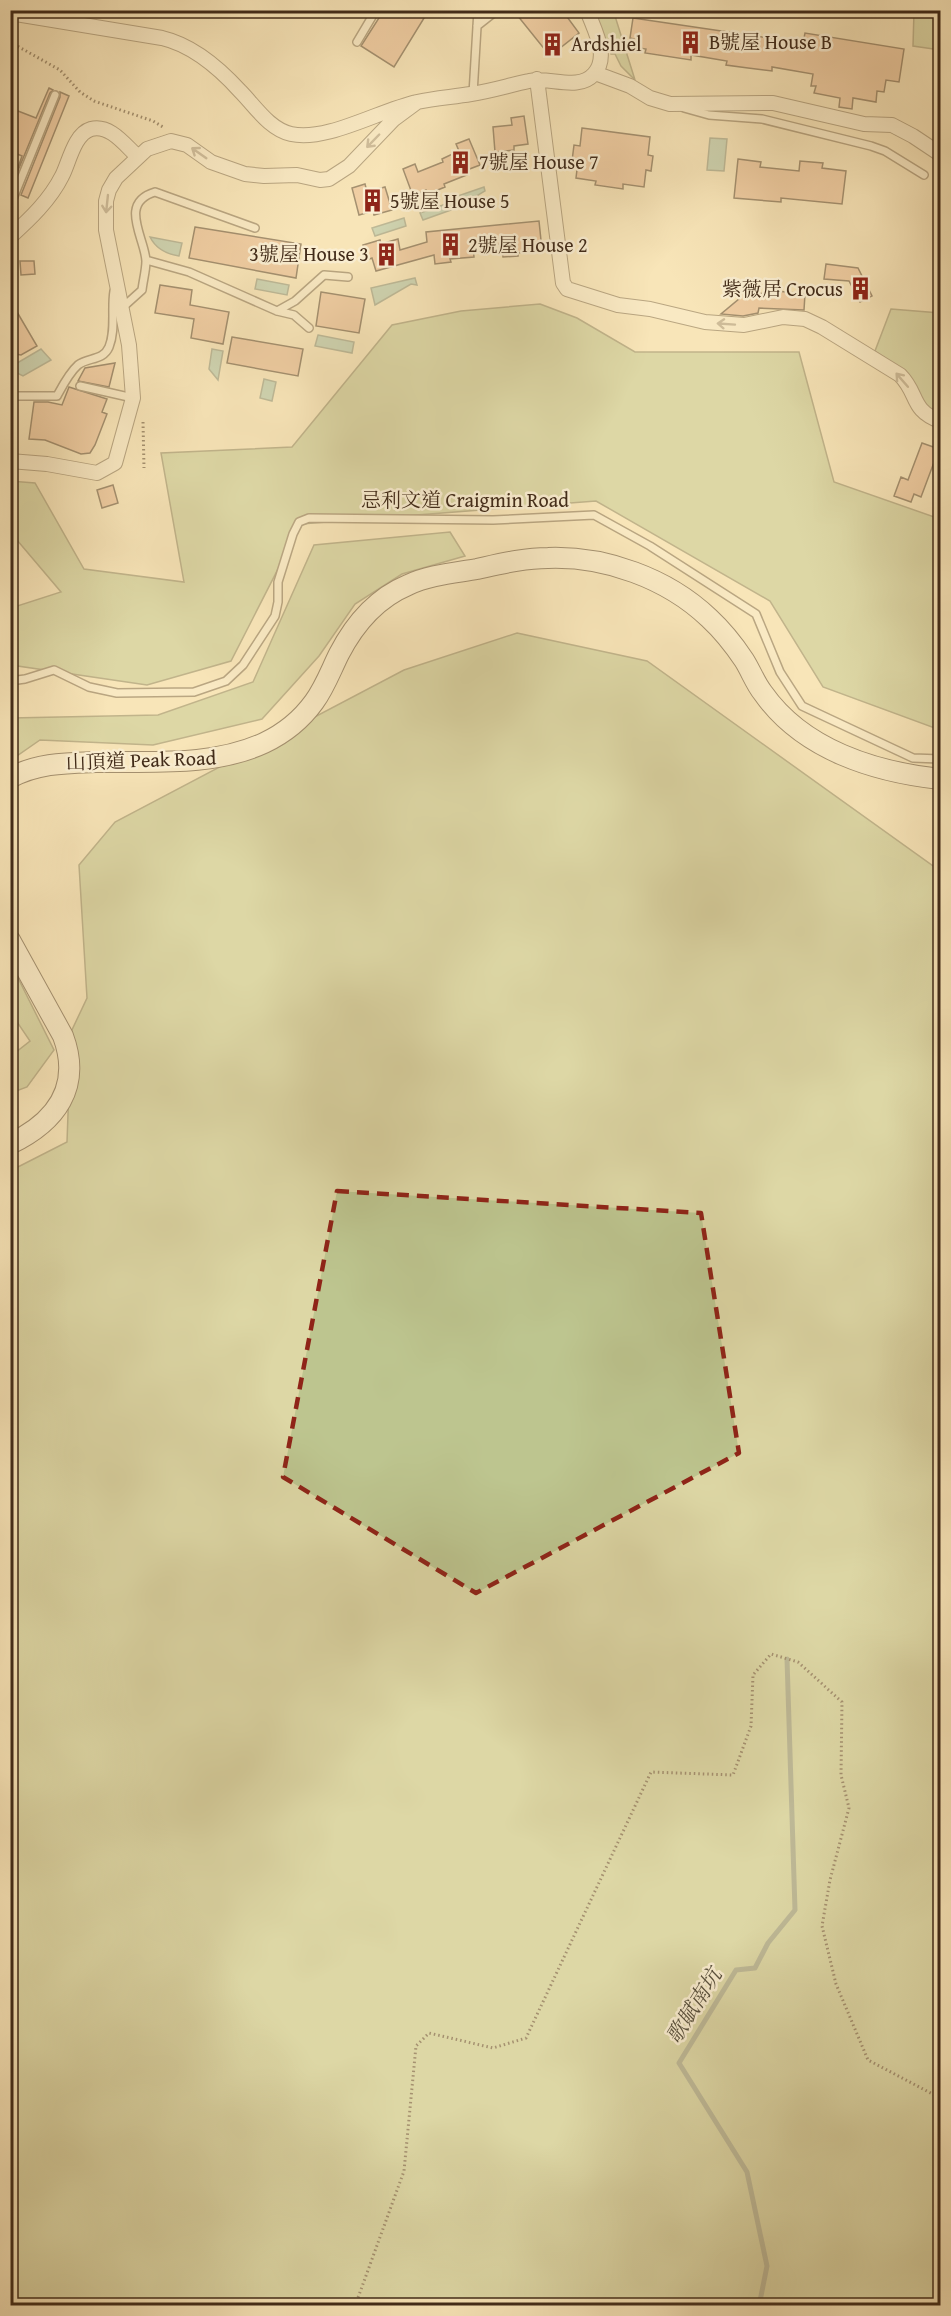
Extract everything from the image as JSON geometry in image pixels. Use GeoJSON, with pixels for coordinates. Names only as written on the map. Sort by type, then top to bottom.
{"type":"FeatureCollection","features":[{"type":"Feature","properties":{"kind":"main road","name":"山頂道 Peak Road"},"geometry":{"type":"LineString","coordinates":[[10,778],[27,770],[58,763],[210,759],[250,749],[281,734],[305,714],[324,687],[339,654],[356,627],[371,609],[389,596],[408,585],[429,578],[550,558],[578,559],[606,564],[633,572],[667,588],[703,612],[719,628],[771,704],[809,737],[842,755],[876,768],[940,779]]}},
{"type":"Feature","properties":{"kind":"main road"},"geometry":{"type":"LineString","coordinates":[[10,940],[63,1036],[69,1067],[64,1095],[54,1113],[40,1127],[10,1144]]}},
{"type":"Feature","properties":{"kind":"street"},"geometry":{"type":"LineString","coordinates":[[10,13],[162,38],[178,43],[196,53],[224,76],[270,123],[289,134],[303,135],[321,134],[378,113],[417,102],[473,94],[537,79],[578,83],[589,79],[595,73],[602,54],[587,10]]}},
{"type":"Feature","properties":{"kind":"street"},"geometry":{"type":"LineString","coordinates":[[595,73],[630,86],[650,98],[670,104],[773,102],[864,124],[892,126],[913,136],[940,154]]}},
{"type":"Feature","properties":{"kind":"street"},"geometry":{"type":"LineString","coordinates":[[537,79],[563,283],[567,289],[618,305],[650,309],[698,321],[751,324],[788,317],[812,322],[900,375],[922,411],[940,421]]}},
{"type":"Feature","properties":{"kind":"street"},"geometry":{"type":"LineString","coordinates":[[10,461],[47,464],[97,473],[115,463],[134,398],[129,345],[108,243],[106,201],[112,184],[137,156],[152,146],[171,141],[187,145],[211,162],[235,172],[264,176],[297,175],[324,180],[344,170],[394,119],[417,102]]}},
{"type":"Feature","properties":{"kind":"street"},"geometry":{"type":"LineString","coordinates":[[11,237],[52,192],[77,141],[86,131],[107,130],[137,156]]}},
{"type":"Feature","properties":{"kind":"lane"},"geometry":{"type":"LineString","coordinates":[[357,42],[376,10]]}},
{"type":"Feature","properties":{"kind":"lane"},"geometry":{"type":"LineString","coordinates":[[473,94],[478,10]]}},
{"type":"Feature","properties":{"kind":"lane"},"geometry":{"type":"LineString","coordinates":[[477,26],[496,11]]}},
{"type":"Feature","properties":{"kind":"lane"},"geometry":{"type":"LineString","coordinates":[[10,206],[55,95]]}},
{"type":"Feature","properties":{"kind":"lane"},"geometry":{"type":"LineString","coordinates":[[670,104],[709,115],[762,119],[871,146],[885,151],[924,175]]}},
{"type":"Feature","properties":{"kind":"lane"},"geometry":{"type":"LineString","coordinates":[[122,308],[142,290],[146,260],[139,237],[136,214],[140,202],[148,194],[155,192],[255,228]]}},
{"type":"Feature","properties":{"kind":"lane"},"geometry":{"type":"LineString","coordinates":[[146,260],[189,272],[277,311],[294,315],[309,328]]}},
{"type":"Feature","properties":{"kind":"lane"},"geometry":{"type":"LineString","coordinates":[[277,311],[295,301],[324,275],[348,277]]}},
{"type":"Feature","properties":{"kind":"lane"},"geometry":{"type":"LineString","coordinates":[[10,396],[57,396],[65,381],[80,363],[96,359],[108,350],[116,279]]}},
{"type":"Feature","properties":{"kind":"lane"},"geometry":{"type":"LineString","coordinates":[[80,386],[134,398]]}},
{"type":"Feature","properties":{"kind":"lane","name":"忌利文道 Craigmin Road"},"geometry":{"type":"LineString","coordinates":[[10,681],[25,679],[51,670],[60,671],[82,684],[104,691],[182,694],[200,691],[226,681],[243,665],[275,616],[279,602],[278,582],[292,534],[299,522],[305,519],[369,517],[396,520],[493,520],[594,515],[650,546],[756,614],[780,672],[802,706],[913,758],[940,759]]}},
{"type":"Feature","properties":{"kind":"path"},"geometry":{"type":"LineString","coordinates":[[10,42],[60,70],[80,92],[94,102],[157,122],[165,128],[171,141]]}},
{"type":"Feature","properties":{"kind":"path"},"geometry":{"type":"LineString","coordinates":[[355,2306],[404,2172],[416,2046],[429,2033],[493,2048],[526,2038],[651,1772],[733,1775],[751,1726],[753,1675],[771,1654],[798,1662],[842,1701],[841,1775],[849,1808],[830,1880],[822,1926],[836,1984],[868,2060],[940,2098]]}},
{"type":"Feature","properties":{"kind":"highlighted area"},"geometry":{"type":"Polygon","coordinates":[[[337,1191],[701,1213],[739,1453],[476,1593],[283,1477],[337,1191]]]}},
{"type":"Feature","properties":{"kind":"green space"},"geometry":{"type":"Polygon","coordinates":[[[914,11],[940,11],[940,50],[913,46],[914,11]]]}},
{"type":"Feature","properties":{"kind":"green space"},"geometry":{"type":"Polygon","coordinates":[[[594,12],[615,16],[635,80],[621,66],[615,54],[611,54],[594,12]]]}},
{"type":"Feature","properties":{"kind":"green space"},"geometry":{"type":"Polygon","coordinates":[[[540,304],[577,318],[635,352],[799,352],[834,482],[940,519],[940,730],[823,687],[770,601],[596,501],[301,524],[231,661],[147,685],[11,665],[11,608],[61,592],[11,533],[10,481],[35,483],[84,569],[184,582],[161,453],[292,447],[392,325],[461,311],[540,304]]]}},
{"type":"Feature","properties":{"kind":"green space"},"geometry":{"type":"Polygon","coordinates":[[[891,309],[940,313],[940,414],[926,407],[904,371],[875,351],[891,309]]]}},
{"type":"Feature","properties":{"kind":"green space"},"geometry":{"type":"Polygon","coordinates":[[[450,532],[465,556],[402,574],[355,604],[319,656],[262,719],[153,745],[40,740],[11,760],[11,718],[158,715],[253,682],[314,545],[450,532]]]}},
{"type":"Feature","properties":{"kind":"green space"},"geometry":{"type":"Polygon","coordinates":[[[517,633],[647,661],[940,871],[940,2305],[11,2306],[10,1171],[67,1142],[71,1032],[87,998],[79,865],[115,822],[404,670],[517,633]]]}},
{"type":"Feature","properties":{"kind":"green space"},"geometry":{"type":"Polygon","coordinates":[[[10,962],[54,1050],[27,1087],[11,1093],[11,1056],[30,1041],[11,1013],[10,962]]]}},
{"type":"Feature","properties":{"kind":"shaded area"},"geometry":{"type":"Polygon","coordinates":[[[710,138],[727,139],[724,171],[707,170],[710,138]]]}},
{"type":"Feature","properties":{"kind":"shaded area"},"geometry":{"type":"Polygon","coordinates":[[[484,187],[485,191],[458,207],[455,197],[484,187]]]}},
{"type":"Feature","properties":{"kind":"shaded area"},"geometry":{"type":"Polygon","coordinates":[[[449,203],[451,210],[423,220],[420,213],[449,203]]]}},
{"type":"Feature","properties":{"kind":"shaded area"},"geometry":{"type":"Polygon","coordinates":[[[404,218],[406,226],[375,236],[372,228],[404,218]]]}},
{"type":"Feature","properties":{"kind":"shaded area"},"geometry":{"type":"Polygon","coordinates":[[[150,237],[182,243],[179,256],[162,250],[150,237]]]}},
{"type":"Feature","properties":{"kind":"shaded area"},"geometry":{"type":"Polygon","coordinates":[[[415,278],[417,285],[411,284],[375,305],[371,288],[415,278]]]}},
{"type":"Feature","properties":{"kind":"shaded area"},"geometry":{"type":"Polygon","coordinates":[[[257,279],[289,285],[287,295],[255,289],[257,279]]]}},
{"type":"Feature","properties":{"kind":"shaded area"},"geometry":{"type":"Polygon","coordinates":[[[318,335],[354,342],[352,353],[315,346],[318,335]]]}},
{"type":"Feature","properties":{"kind":"shaded area"},"geometry":{"type":"Polygon","coordinates":[[[41,349],[51,360],[23,376],[15,372],[12,366],[41,349]]]}},
{"type":"Feature","properties":{"kind":"shaded area"},"geometry":{"type":"Polygon","coordinates":[[[212,349],[223,351],[218,380],[209,369],[212,349]]]}},
{"type":"Feature","properties":{"kind":"shaded area"},"geometry":{"type":"Polygon","coordinates":[[[264,379],[276,382],[272,401],[260,398],[264,379]]]}},
{"type":"Feature","properties":{"kind":"building"},"geometry":{"type":"Polygon","coordinates":[[[384,10],[429,10],[394,67],[361,46],[384,10]]]}},
{"type":"Feature","properties":{"kind":"building","name":"Ardshiel"},"geometry":{"type":"Polygon","coordinates":[[[513,10],[562,10],[579,33],[550,56],[513,10]]]}},
{"type":"Feature","properties":{"kind":"building"},"geometry":{"type":"Polygon","coordinates":[[[633,18],[803,43],[805,33],[904,49],[899,82],[886,80],[884,92],[877,91],[876,102],[853,98],[852,109],[839,107],[840,98],[814,93],[816,86],[811,86],[813,74],[772,67],[772,71],[726,65],[727,61],[691,55],[691,60],[645,53],[646,49],[633,47],[634,39],[630,38],[633,18]]]}},
{"type":"Feature","properties":{"kind":"building"},"geometry":{"type":"Polygon","coordinates":[[[49,88],[53,90],[10,190],[22,156],[10,151],[10,129],[18,111],[36,118],[49,88]]]}},
{"type":"Feature","properties":{"kind":"building"},"geometry":{"type":"Polygon","coordinates":[[[60,92],[69,96],[28,198],[21,195],[60,92]]]}},
{"type":"Feature","properties":{"kind":"building"},"geometry":{"type":"Polygon","coordinates":[[[524,116],[528,144],[514,146],[514,150],[495,152],[493,127],[512,125],[511,118],[524,116]]]}},
{"type":"Feature","properties":{"kind":"building"},"geometry":{"type":"Polygon","coordinates":[[[582,128],[650,137],[648,155],[653,156],[651,171],[646,170],[644,187],[623,184],[623,189],[595,185],[596,181],[576,178],[578,161],[572,161],[574,145],[580,146],[582,128]]]}},
{"type":"Feature","properties":{"kind":"building"},"geometry":{"type":"Polygon","coordinates":[[[469,139],[480,165],[467,170],[469,174],[444,184],[445,187],[428,194],[426,190],[413,196],[403,169],[415,164],[418,172],[443,162],[442,159],[459,151],[456,144],[469,139]]]}},
{"type":"Feature","properties":{"kind":"building"},"geometry":{"type":"Polygon","coordinates":[[[738,159],[761,162],[760,167],[799,171],[800,161],[823,163],[822,168],[846,171],[842,204],[781,198],[781,202],[734,198],[738,159]]]}},
{"type":"Feature","properties":{"kind":"building","name":"5號屋 House 5"},"geometry":{"type":"Polygon","coordinates":[[[365,184],[367,192],[385,187],[392,210],[374,215],[373,211],[359,215],[352,188],[365,184]]]}},
{"type":"Feature","properties":{"kind":"building"},"geometry":{"type":"Polygon","coordinates":[[[539,221],[542,250],[518,253],[518,256],[503,257],[501,244],[473,247],[474,257],[450,259],[451,262],[435,264],[434,255],[376,271],[372,258],[367,260],[363,245],[380,240],[381,244],[398,239],[400,250],[427,242],[426,232],[539,221]]]}},
{"type":"Feature","properties":{"kind":"building"},"geometry":{"type":"Polygon","coordinates":[[[195,227],[301,244],[296,278],[189,258],[195,227]]]}},
{"type":"Feature","properties":{"kind":"building"},"geometry":{"type":"Polygon","coordinates":[[[20,261],[34,261],[35,274],[21,275],[20,261]]]}},
{"type":"Feature","properties":{"kind":"building","name":"紫薇居 Crocus"},"geometry":{"type":"Polygon","coordinates":[[[826,264],[858,268],[872,296],[860,302],[849,281],[824,279],[826,264]]]}},
{"type":"Feature","properties":{"kind":"building"},"geometry":{"type":"Polygon","coordinates":[[[160,285],[192,290],[190,305],[229,312],[223,344],[191,338],[194,319],[155,313],[160,285]]]}},
{"type":"Feature","properties":{"kind":"building"},"geometry":{"type":"Polygon","coordinates":[[[767,290],[805,294],[804,310],[759,308],[758,313],[743,316],[721,314],[740,298],[741,291],[766,294],[767,290]]]}},
{"type":"Feature","properties":{"kind":"building"},"geometry":{"type":"Polygon","coordinates":[[[321,292],[365,299],[359,333],[316,326],[321,292]]]}},
{"type":"Feature","properties":{"kind":"building"},"geometry":{"type":"Polygon","coordinates":[[[10,300],[37,346],[21,355],[10,353],[10,300]]]}},
{"type":"Feature","properties":{"kind":"building"},"geometry":{"type":"Polygon","coordinates":[[[232,337],[303,349],[298,376],[227,363],[232,337]]]}},
{"type":"Feature","properties":{"kind":"building"},"geometry":{"type":"Polygon","coordinates":[[[115,363],[109,387],[78,381],[85,368],[115,363]]]}},
{"type":"Feature","properties":{"kind":"building"},"geometry":{"type":"Polygon","coordinates":[[[69,387],[107,399],[102,412],[107,414],[90,453],[81,454],[45,440],[29,439],[34,402],[62,405],[69,387]]]}},
{"type":"Feature","properties":{"kind":"building"},"geometry":{"type":"Polygon","coordinates":[[[922,443],[939,449],[921,497],[914,494],[911,502],[894,496],[901,477],[908,480],[922,443]]]}},
{"type":"Feature","properties":{"kind":"building"},"geometry":{"type":"Polygon","coordinates":[[[113,485],[118,503],[102,508],[97,490],[113,485]]]}},
{"type":"Feature","properties":{"kind":"waterway","name":"歌賦南坑"},"geometry":{"type":"LineString","coordinates":[[759,2306],[767,2266],[747,2172],[679,2063],[736,1970],[755,1968],[768,1943],[795,1910],[787,1659]]}},
{"type":"Feature","properties":{"kind":"place","name":"B號屋 House B"},"geometry":{"type":"Point","coordinates":[691,42]}},
{"type":"Feature","properties":{"kind":"place","name":"Ardshiel"},"geometry":{"type":"Point","coordinates":[553,44]}},
{"type":"Feature","properties":{"kind":"place","name":"7號屋 House 7"},"geometry":{"type":"Point","coordinates":[461,162]}},
{"type":"Feature","properties":{"kind":"place","name":"5號屋 House 5"},"geometry":{"type":"Point","coordinates":[372,201]}},
{"type":"Feature","properties":{"kind":"place","name":"2號屋 House 2"},"geometry":{"type":"Point","coordinates":[450,245]}},
{"type":"Feature","properties":{"kind":"place","name":"3號屋 House 3"},"geometry":{"type":"Point","coordinates":[387,254]}},
{"type":"Feature","properties":{"kind":"place","name":"紫薇居 Crocus"},"geometry":{"type":"Point","coordinates":[861,289]}}]}
